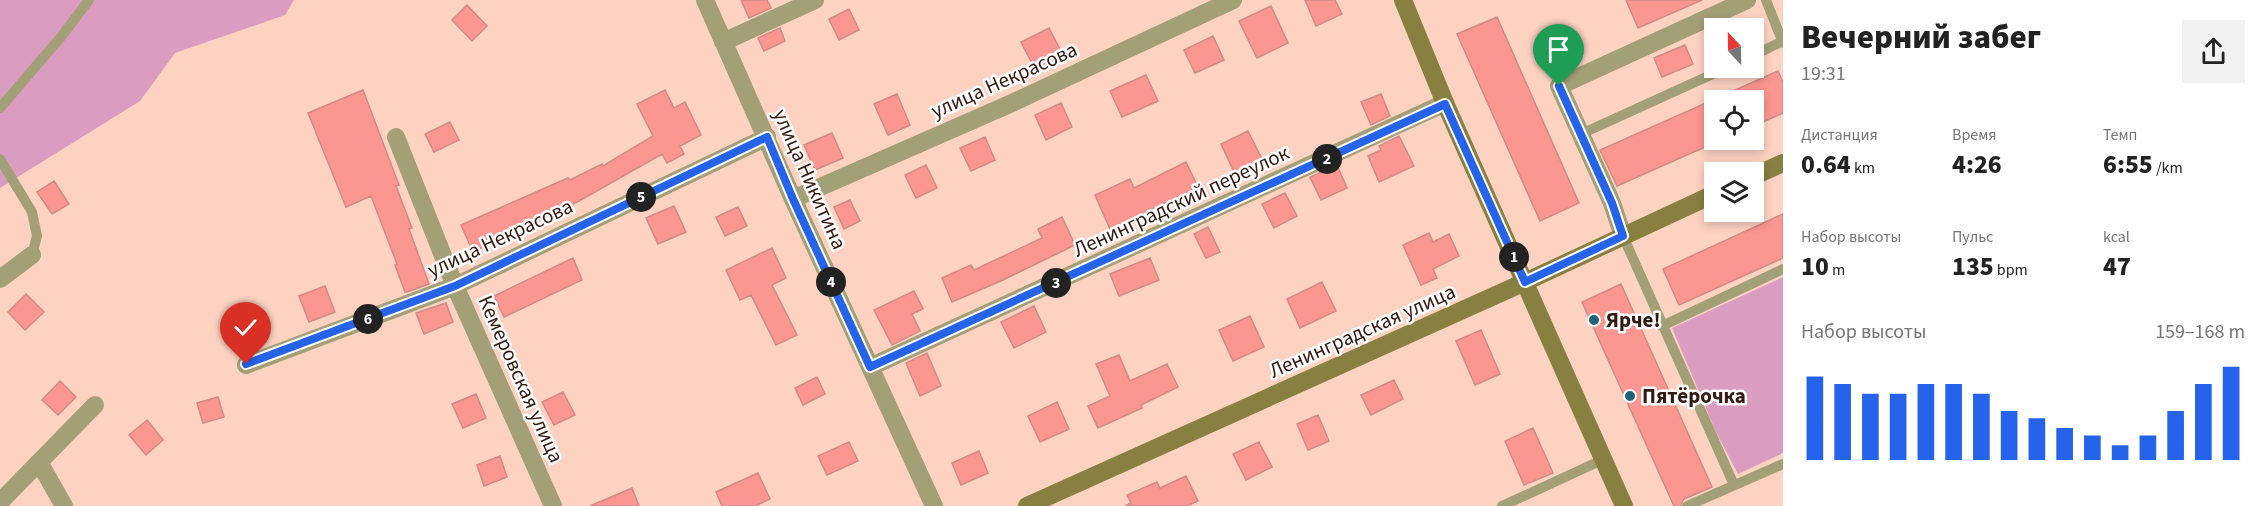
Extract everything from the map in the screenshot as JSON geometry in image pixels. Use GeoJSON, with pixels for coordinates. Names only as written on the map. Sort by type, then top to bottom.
{"type":"FeatureCollection","features":[{"type":"Feature","properties":{"kind":"street","name":"улица Никитина"},"geometry":{"type":"LineString","coordinates":[[705,0],[793,199],[934,506]]}},
{"type":"Feature","properties":{"kind":"street"},"geometry":{"type":"LineString","coordinates":[[723,42],[815,0]]}},
{"type":"Feature","properties":{"kind":"street","name":"улица Некрасова"},"geometry":{"type":"LineString","coordinates":[[793,199],[1012,103],[1233,0]]}},
{"type":"Feature","properties":{"kind":"street"},"geometry":{"type":"LineString","coordinates":[[1403,0],[1445,104],[1624,506]]}},
{"type":"Feature","properties":{"kind":"street"},"geometry":{"type":"LineString","coordinates":[[1623,236],[1612,203],[1559,86],[1747,0]]}},
{"type":"Feature","properties":{"kind":"street","name":"Ленинградский переулок"},"geometry":{"type":"LineString","coordinates":[[870,367],[1445,104]]}},
{"type":"Feature","properties":{"kind":"street","name":"Кемеровская улица"},"geometry":{"type":"LineString","coordinates":[[396,137],[455,286],[553,506]]}},
{"type":"Feature","properties":{"kind":"street","name":"улица Некрасова"},"geometry":{"type":"LineString","coordinates":[[246,364],[455,286],[767,137]]}},
{"type":"Feature","properties":{"kind":"street"},"geometry":{"type":"LineString","coordinates":[[1764,172],[1783,163]]}},
{"type":"Feature","properties":{"kind":"street","name":"Ленинградская улица"},"geometry":{"type":"LineString","coordinates":[[1027,506],[1525,282],[1704,199]]}},
{"type":"Feature","properties":{"kind":"street"},"geometry":{"type":"LineString","coordinates":[[0,279],[32,255]]}},
{"type":"Feature","properties":{"kind":"street"},"geometry":{"type":"LineString","coordinates":[[0,502],[95,405]]}},
{"type":"Feature","properties":{"kind":"street"},"geometry":{"type":"LineString","coordinates":[[39,462],[64,506]]}},
{"type":"Feature","properties":{"kind":"lane"},"geometry":{"type":"LineString","coordinates":[[0,108],[61,37],[89,0]]}},
{"type":"Feature","properties":{"kind":"lane"},"geometry":{"type":"LineString","coordinates":[[1764,51],[1783,42],[1766,0]]}},
{"type":"Feature","properties":{"kind":"lane"},"geometry":{"type":"LineString","coordinates":[[1581,134],[1704,78]]}},
{"type":"Feature","properties":{"kind":"lane"},"geometry":{"type":"LineString","coordinates":[[0,159],[32,212],[37,236],[32,255]]}},
{"type":"Feature","properties":{"kind":"lane"},"geometry":{"type":"LineString","coordinates":[[1623,236],[1734,486]]}},
{"type":"Feature","properties":{"kind":"lane"},"geometry":{"type":"LineString","coordinates":[[1662,326],[1783,269]]}},
{"type":"Feature","properties":{"kind":"lane"},"geometry":{"type":"LineString","coordinates":[[1502,506],[1602,460]]}},
{"type":"Feature","properties":{"kind":"lane"},"geometry":{"type":"LineString","coordinates":[[1687,506],[1783,465]]}},
{"type":"Feature","properties":{"kind":"shaded area"},"geometry":{"type":"Polygon","coordinates":[[[0,0],[294,0],[285,15],[175,53],[140,101],[0,188],[0,0]]]}},
{"type":"Feature","properties":{"kind":"shaded area"},"geometry":{"type":"Polygon","coordinates":[[[1783,277],[1783,453],[1738,474],[1716,432],[1672,328],[1783,277]]]}},
{"type":"Feature","properties":{"kind":"building"},"geometry":{"type":"Polygon","coordinates":[[[741,0],[767,0],[771,8],[749,18],[741,0]]]}},
{"type":"Feature","properties":{"kind":"building"},"geometry":{"type":"Polygon","coordinates":[[[1305,0],[1335,0],[1342,14],[1316,26],[1305,0]]]}},
{"type":"Feature","properties":{"kind":"building"},"geometry":{"type":"Polygon","coordinates":[[[1626,0],[1702,0],[1638,28],[1626,0]]]}},
{"type":"Feature","properties":{"kind":"building"},"geometry":{"type":"Polygon","coordinates":[[[467,5],[487,26],[472,41],[452,20],[467,5]]]}},
{"type":"Feature","properties":{"kind":"building"},"geometry":{"type":"Polygon","coordinates":[[[1271,6],[1288,43],[1257,58],[1239,21],[1271,6]]]}},
{"type":"Feature","properties":{"kind":"building"},"geometry":{"type":"Polygon","coordinates":[[[849,9],[859,30],[839,40],[829,19],[849,9]]]}},
{"type":"Feature","properties":{"kind":"building"},"geometry":{"type":"Polygon","coordinates":[[[1497,17],[1579,203],[1540,221],[1457,34],[1497,17]]]}},
{"type":"Feature","properties":{"kind":"building"},"geometry":{"type":"Polygon","coordinates":[[[780,28],[785,41],[764,51],[758,38],[780,28]]]}},
{"type":"Feature","properties":{"kind":"building"},"geometry":{"type":"Polygon","coordinates":[[[1049,28],[1064,57],[1036,71],[1021,42],[1049,28]]]}},
{"type":"Feature","properties":{"kind":"building"},"geometry":{"type":"Polygon","coordinates":[[[1213,36],[1224,60],[1195,73],[1184,50],[1213,36]]]}},
{"type":"Feature","properties":{"kind":"building"},"geometry":{"type":"Polygon","coordinates":[[[1685,45],[1693,64],[1662,77],[1654,58],[1685,45]]]}},
{"type":"Feature","properties":{"kind":"building"},"geometry":{"type":"Polygon","coordinates":[[[1778,71],[1783,82],[1783,113],[1764,122],[1764,90],[1735,90],[1778,71]]]}},
{"type":"Feature","properties":{"kind":"building"},"geometry":{"type":"Polygon","coordinates":[[[1146,75],[1158,101],[1122,117],[1110,91],[1146,75]]]}},
{"type":"Feature","properties":{"kind":"building"},"geometry":{"type":"Polygon","coordinates":[[[363,90],[399,185],[396,186],[412,228],[409,229],[429,284],[407,292],[405,292],[395,265],[397,264],[371,196],[346,207],[308,113],[363,90]]]}},
{"type":"Feature","properties":{"kind":"building"},"geometry":{"type":"Polygon","coordinates":[[[665,90],[674,108],[685,102],[701,135],[680,146],[684,154],[667,163],[662,154],[579,201],[473,252],[461,225],[568,178],[570,180],[602,164],[603,166],[653,136],[637,104],[665,90]]]}},
{"type":"Feature","properties":{"kind":"building"},"geometry":{"type":"Polygon","coordinates":[[[897,94],[910,125],[888,135],[874,104],[897,94]]]}},
{"type":"Feature","properties":{"kind":"building"},"geometry":{"type":"Polygon","coordinates":[[[1381,94],[1390,116],[1371,125],[1361,102],[1381,94]]]}},
{"type":"Feature","properties":{"kind":"building"},"geometry":{"type":"Polygon","coordinates":[[[1061,103],[1072,127],[1046,140],[1035,115],[1061,103]]]}},
{"type":"Feature","properties":{"kind":"building"},"geometry":{"type":"Polygon","coordinates":[[[1704,104],[1704,147],[1617,186],[1600,150],[1704,104]]]}},
{"type":"Feature","properties":{"kind":"building"},"geometry":{"type":"Polygon","coordinates":[[[450,122],[459,140],[434,152],[425,134],[450,122]]]}},
{"type":"Feature","properties":{"kind":"building"},"geometry":{"type":"Polygon","coordinates":[[[1248,131],[1263,161],[1235,174],[1221,144],[1248,131]]]}},
{"type":"Feature","properties":{"kind":"building"},"geometry":{"type":"Polygon","coordinates":[[[832,133],[843,158],[815,170],[804,145],[832,133]]]}},
{"type":"Feature","properties":{"kind":"building"},"geometry":{"type":"Polygon","coordinates":[[[1399,136],[1414,166],[1379,182],[1368,156],[1381,150],[1379,146],[1399,136]]]}},
{"type":"Feature","properties":{"kind":"building"},"geometry":{"type":"Polygon","coordinates":[[[985,137],[995,160],[971,171],[960,148],[985,137]]]}},
{"type":"Feature","properties":{"kind":"building"},"geometry":{"type":"Polygon","coordinates":[[[1186,162],[1198,187],[1110,229],[1095,195],[1130,179],[1134,188],[1186,162]]]}},
{"type":"Feature","properties":{"kind":"building"},"geometry":{"type":"Polygon","coordinates":[[[926,165],[937,188],[916,198],[905,175],[926,165]]]}},
{"type":"Feature","properties":{"kind":"building"},"geometry":{"type":"Polygon","coordinates":[[[1337,165],[1347,188],[1321,200],[1310,177],[1337,165]]]}},
{"type":"Feature","properties":{"kind":"building"},"geometry":{"type":"Polygon","coordinates":[[[54,181],[69,204],[52,214],[37,192],[54,181]]]}},
{"type":"Feature","properties":{"kind":"building"},"geometry":{"type":"Polygon","coordinates":[[[1285,193],[1297,216],[1274,228],[1262,204],[1285,193]]]}},
{"type":"Feature","properties":{"kind":"building"},"geometry":{"type":"Polygon","coordinates":[[[850,200],[860,221],[844,229],[834,207],[850,200]]]}},
{"type":"Feature","properties":{"kind":"building"},"geometry":{"type":"Polygon","coordinates":[[[674,206],[686,232],[658,244],[646,218],[674,206]]]}},
{"type":"Feature","properties":{"kind":"building"},"geometry":{"type":"Polygon","coordinates":[[[738,207],[747,226],[725,236],[716,217],[738,207]]]}},
{"type":"Feature","properties":{"kind":"building"},"geometry":{"type":"Polygon","coordinates":[[[1783,214],[1783,258],[1679,305],[1663,269],[1783,214]]]}},
{"type":"Feature","properties":{"kind":"building"},"geometry":{"type":"Polygon","coordinates":[[[1062,217],[1075,245],[952,302],[942,278],[971,265],[974,270],[1042,238],[1038,229],[1062,217]]]}},
{"type":"Feature","properties":{"kind":"building"},"geometry":{"type":"Polygon","coordinates":[[[1208,227],[1220,252],[1206,258],[1194,234],[1208,227]]]}},
{"type":"Feature","properties":{"kind":"building"},"geometry":{"type":"Polygon","coordinates":[[[1429,233],[1433,242],[1449,234],[1459,256],[1433,269],[1437,278],[1421,285],[1403,245],[1429,233]]]}},
{"type":"Feature","properties":{"kind":"building"},"geometry":{"type":"Polygon","coordinates":[[[772,248],[786,278],[772,285],[797,335],[776,345],[751,295],[740,300],[726,270],[772,248]]]}},
{"type":"Feature","properties":{"kind":"building"},"geometry":{"type":"Polygon","coordinates":[[[573,258],[582,280],[504,317],[494,296],[573,258]]]}},
{"type":"Feature","properties":{"kind":"building"},"geometry":{"type":"Polygon","coordinates":[[[1150,258],[1159,280],[1119,296],[1110,274],[1150,258]]]}},
{"type":"Feature","properties":{"kind":"building"},"geometry":{"type":"Polygon","coordinates":[[[1322,282],[1336,311],[1300,328],[1287,299],[1322,282]]]}},
{"type":"Feature","properties":{"kind":"building"},"geometry":{"type":"Polygon","coordinates":[[[1621,284],[1712,487],[1684,499],[1680,506],[1674,506],[1582,302],[1621,284]]]}},
{"type":"Feature","properties":{"kind":"building"},"geometry":{"type":"Polygon","coordinates":[[[325,286],[335,312],[309,322],[299,296],[325,286]]]}},
{"type":"Feature","properties":{"kind":"building"},"geometry":{"type":"Polygon","coordinates":[[[914,291],[923,309],[912,314],[920,331],[892,345],[874,310],[914,291]]]}},
{"type":"Feature","properties":{"kind":"building"},"geometry":{"type":"Polygon","coordinates":[[[26,294],[44,312],[25,330],[8,312],[26,294]]]}},
{"type":"Feature","properties":{"kind":"building"},"geometry":{"type":"Polygon","coordinates":[[[446,303],[453,322],[424,334],[416,313],[446,303]]]}},
{"type":"Feature","properties":{"kind":"building"},"geometry":{"type":"Polygon","coordinates":[[[1034,306],[1046,332],[1014,348],[1001,322],[1034,306]]]}},
{"type":"Feature","properties":{"kind":"building"},"geometry":{"type":"Polygon","coordinates":[[[1250,316],[1264,347],[1233,361],[1219,330],[1250,316]]]}},
{"type":"Feature","properties":{"kind":"building"},"geometry":{"type":"Polygon","coordinates":[[[1481,330],[1500,374],[1475,385],[1456,341],[1481,330]]]}},
{"type":"Feature","properties":{"kind":"building"},"geometry":{"type":"Polygon","coordinates":[[[927,353],[941,386],[920,396],[906,363],[927,353]]]}},
{"type":"Feature","properties":{"kind":"building"},"geometry":{"type":"Polygon","coordinates":[[[1119,355],[1130,381],[1167,364],[1178,387],[1141,405],[1142,408],[1098,428],[1088,406],[1110,396],[1096,364],[1119,355]]]}},
{"type":"Feature","properties":{"kind":"building"},"geometry":{"type":"Polygon","coordinates":[[[817,377],[825,394],[803,405],[795,388],[817,377]]]}},
{"type":"Feature","properties":{"kind":"building"},"geometry":{"type":"Polygon","coordinates":[[[1394,380],[1403,399],[1371,415],[1361,395],[1394,380]]]}},
{"type":"Feature","properties":{"kind":"building"},"geometry":{"type":"Polygon","coordinates":[[[60,381],[76,397],[58,415],[42,400],[60,381]]]}},
{"type":"Feature","properties":{"kind":"building"},"geometry":{"type":"Polygon","coordinates":[[[563,392],[575,415],[554,425],[542,402],[563,392]]]}},
{"type":"Feature","properties":{"kind":"building"},"geometry":{"type":"Polygon","coordinates":[[[476,394],[486,418],[463,428],[452,404],[476,394]]]}},
{"type":"Feature","properties":{"kind":"building"},"geometry":{"type":"Polygon","coordinates":[[[218,397],[224,417],[203,423],[197,403],[218,397]]]}},
{"type":"Feature","properties":{"kind":"building"},"geometry":{"type":"Polygon","coordinates":[[[1057,402],[1069,429],[1040,442],[1028,416],[1057,402]]]}},
{"type":"Feature","properties":{"kind":"building"},"geometry":{"type":"Polygon","coordinates":[[[1318,415],[1329,441],[1308,450],[1297,424],[1318,415]]]}},
{"type":"Feature","properties":{"kind":"building"},"geometry":{"type":"Polygon","coordinates":[[[147,420],[163,440],[146,455],[129,435],[147,420]]]}},
{"type":"Feature","properties":{"kind":"building"},"geometry":{"type":"Polygon","coordinates":[[[1533,428],[1553,473],[1524,485],[1505,441],[1533,428]]]}},
{"type":"Feature","properties":{"kind":"building"},"geometry":{"type":"Polygon","coordinates":[[[849,442],[858,461],[827,475],[818,456],[849,442]]]}},
{"type":"Feature","properties":{"kind":"building"},"geometry":{"type":"Polygon","coordinates":[[[1259,442],[1272,467],[1246,480],[1233,454],[1259,442]]]}},
{"type":"Feature","properties":{"kind":"building"},"geometry":{"type":"Polygon","coordinates":[[[979,451],[988,473],[961,485],[952,463],[979,451]]]}},
{"type":"Feature","properties":{"kind":"building"},"geometry":{"type":"Polygon","coordinates":[[[500,456],[507,477],[484,486],[477,465],[500,456]]]}},
{"type":"Feature","properties":{"kind":"building"},"geometry":{"type":"Polygon","coordinates":[[[758,473],[770,499],[755,506],[722,506],[716,492],[758,473]]]}},
{"type":"Feature","properties":{"kind":"building"},"geometry":{"type":"Polygon","coordinates":[[[1186,476],[1198,501],[1187,506],[1125,506],[1131,503],[1127,495],[1157,482],[1160,488],[1186,476]]]}},
{"type":"Feature","properties":{"kind":"building"},"geometry":{"type":"Polygon","coordinates":[[[632,488],[639,506],[590,506],[632,488]]]}},
{"type":"Feature","properties":{"kind":"place","name":"Ярче!"},"geometry":{"type":"Point","coordinates":[1594,320]}},
{"type":"Feature","properties":{"kind":"place","name":"Пятёрочка"},"geometry":{"type":"Point","coordinates":[1630,396]}},
{"type":"Feature","properties":{"kind":"route"},"geometry":{"type":"LineString","coordinates":[[246,364],[455,286],[767,137],[870,367],[1445,104],[1525,282],[1623,236],[1612,203],[1559,86]]}}]}
